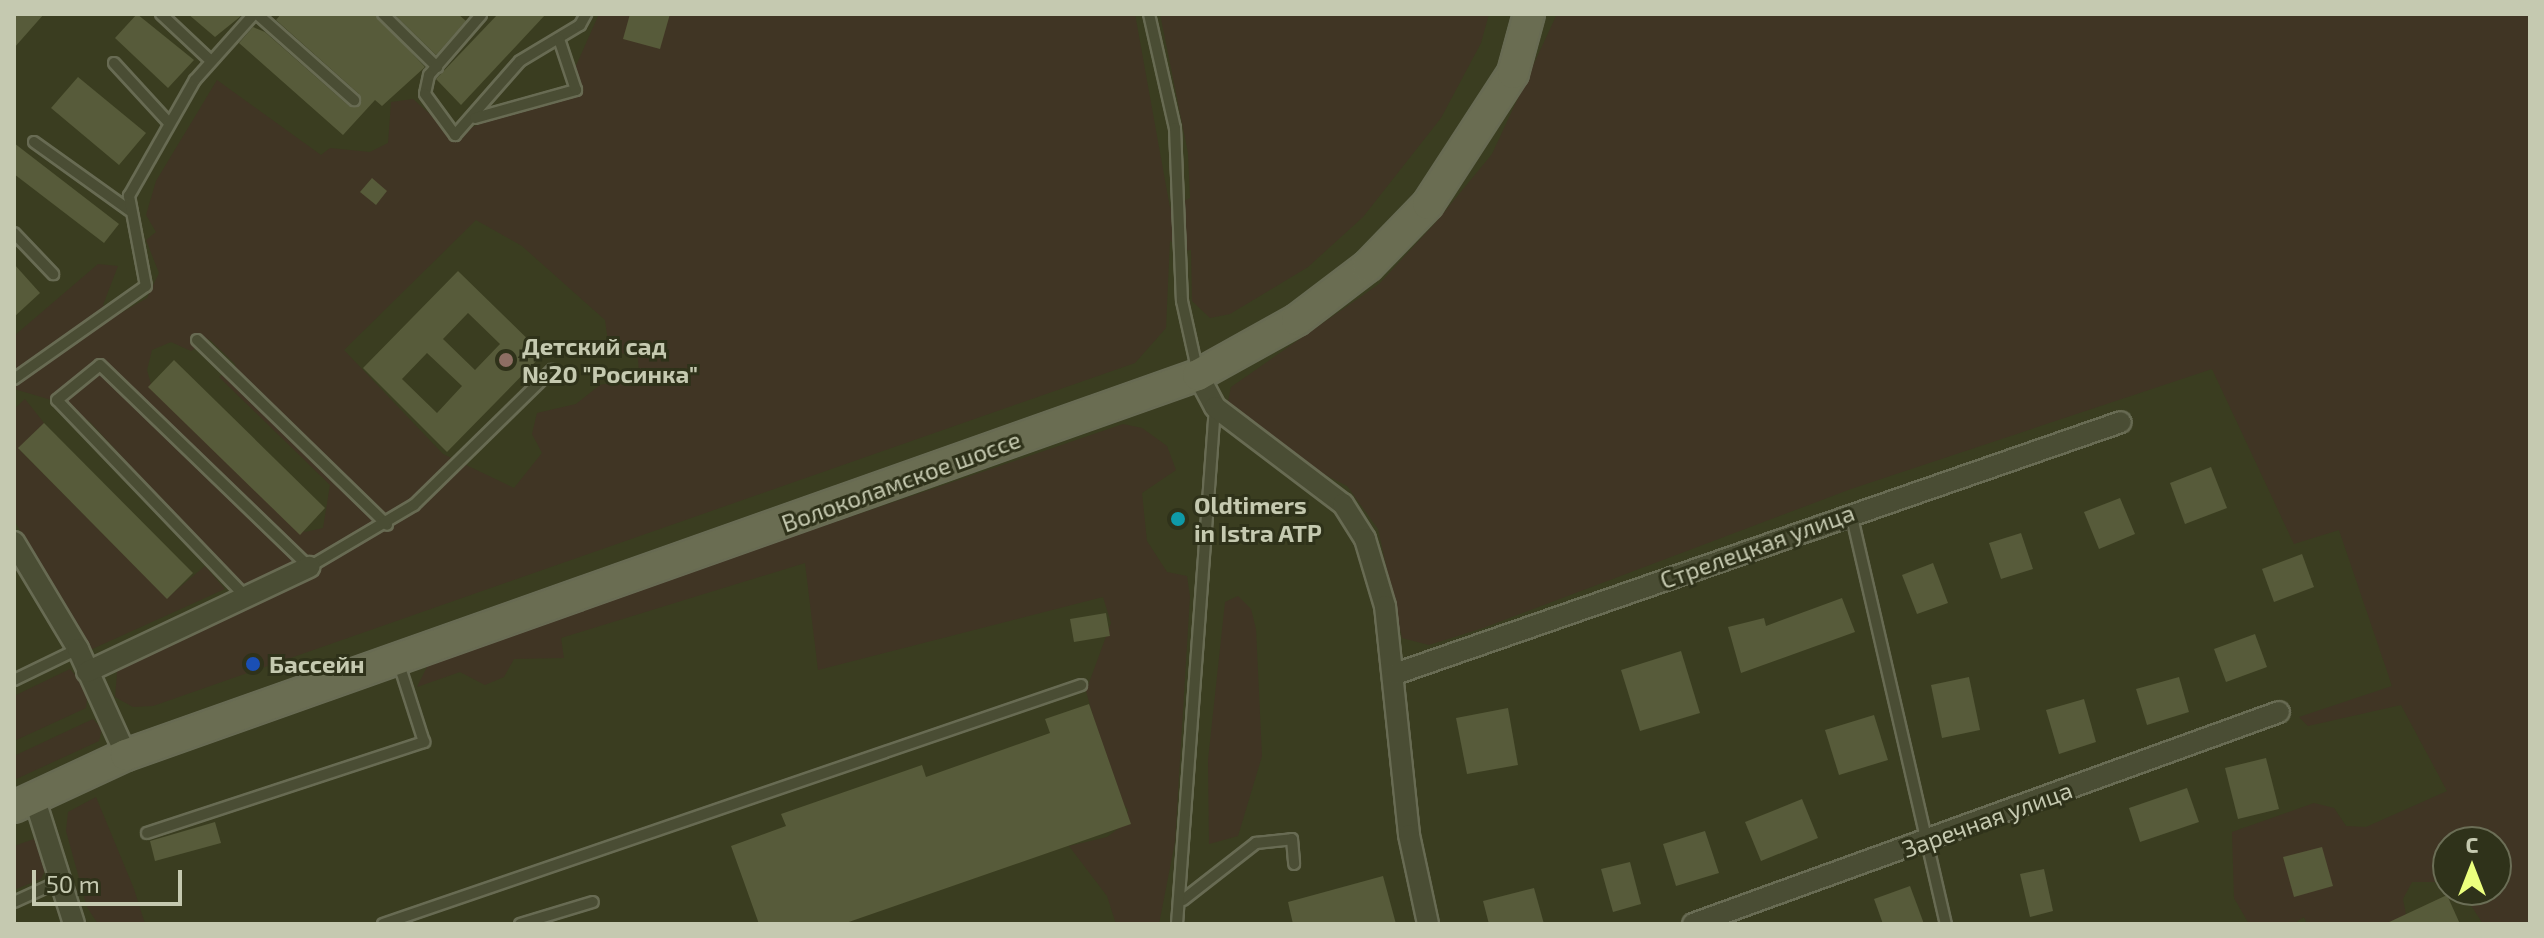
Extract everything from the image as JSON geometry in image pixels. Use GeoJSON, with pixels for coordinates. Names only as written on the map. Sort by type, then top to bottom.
{"type":"FeatureCollection","features":[{"type":"Feature","properties":{"kind":"main road","name":"Волоколамское шоссе"},"geometry":{"type":"LineString","coordinates":[[24,802],[126,755],[1198,375],[1297,320],[1368,266],[1428,204],[1513,73],[1529,14]]}},
{"type":"Feature","properties":{"kind":"street"},"geometry":{"type":"LineString","coordinates":[[1198,375],[1215,407],[1343,504],[1373,566],[1395,674],[1409,835],[1428,924]]}},
{"type":"Feature","properties":{"kind":"street","name":"Стрелецкая улица"},"geometry":{"type":"LineString","coordinates":[[1395,674],[1850,512],[2121,422]]}},
{"type":"Feature","properties":{"kind":"street"},"geometry":{"type":"LineString","coordinates":[[14,542],[78,649],[126,755]]}},
{"type":"Feature","properties":{"kind":"street"},"geometry":{"type":"LineString","coordinates":[[87,672],[244,595],[309,567]]}},
{"type":"Feature","properties":{"kind":"street","name":"Заречная улица"},"geometry":{"type":"LineString","coordinates":[[1693,924],[2279,712]]}},
{"type":"Feature","properties":{"kind":"street"},"geometry":{"type":"LineString","coordinates":[[24,802],[60,881],[74,924]]}},
{"type":"Feature","properties":{"kind":"lane"},"geometry":{"type":"LineString","coordinates":[[161,14],[210,60]]}},
{"type":"Feature","properties":{"kind":"lane"},"geometry":{"type":"LineString","coordinates":[[14,379],[146,286],[129,210],[129,196],[168,122],[210,60],[256,14],[354,100]]}},
{"type":"Feature","properties":{"kind":"lane"},"geometry":{"type":"LineString","coordinates":[[383,14],[437,67]]}},
{"type":"Feature","properties":{"kind":"lane"},"geometry":{"type":"LineString","coordinates":[[481,14],[437,67],[425,94],[455,135],[520,61],[559,39],[586,14]]}},
{"type":"Feature","properties":{"kind":"lane"},"geometry":{"type":"LineString","coordinates":[[1149,14],[1175,128],[1182,301],[1198,375]]}},
{"type":"Feature","properties":{"kind":"lane"},"geometry":{"type":"LineString","coordinates":[[473,118],[576,90],[559,39]]}},
{"type":"Feature","properties":{"kind":"lane"},"geometry":{"type":"LineString","coordinates":[[114,63],[168,122]]}},
{"type":"Feature","properties":{"kind":"lane"},"geometry":{"type":"LineString","coordinates":[[34,142],[129,210]]}},
{"type":"Feature","properties":{"kind":"lane"},"geometry":{"type":"LineString","coordinates":[[14,233],[53,274]]}},
{"type":"Feature","properties":{"kind":"lane"},"geometry":{"type":"LineString","coordinates":[[197,340],[387,525]]}},
{"type":"Feature","properties":{"kind":"lane"},"geometry":{"type":"LineString","coordinates":[[244,595],[57,400],[100,365],[309,567],[387,525],[552,370]]}},
{"type":"Feature","properties":{"kind":"lane"},"geometry":{"type":"LineString","coordinates":[[1177,924],[1183,900],[1215,407]]}},
{"type":"Feature","properties":{"kind":"lane"},"geometry":{"type":"LineString","coordinates":[[1850,512],[1931,840],[1946,924]]}},
{"type":"Feature","properties":{"kind":"lane"},"geometry":{"type":"LineString","coordinates":[[14,680],[78,649]]}},
{"type":"Feature","properties":{"kind":"lane"},"geometry":{"type":"LineString","coordinates":[[147,833],[424,742],[397,659]]}},
{"type":"Feature","properties":{"kind":"lane"},"geometry":{"type":"LineString","coordinates":[[383,924],[1081,685]]}},
{"type":"Feature","properties":{"kind":"lane"},"geometry":{"type":"LineString","coordinates":[[1183,900],[1256,843],[1292,839],[1294,864]]}},
{"type":"Feature","properties":{"kind":"lane"},"geometry":{"type":"LineString","coordinates":[[14,902],[60,881]]}},
{"type":"Feature","properties":{"kind":"lane"},"geometry":{"type":"LineString","coordinates":[[520,924],[593,902]]}},
{"type":"Feature","properties":{"kind":"shaded area"},"geometry":{"type":"Polygon","coordinates":[[[599,14],[1135,14],[1170,208],[1190,198],[1188,153],[1160,14],[1489,14],[1481,43],[1441,118],[1363,217],[1308,267],[1230,314],[1210,318],[1192,301],[1191,250],[1181,251],[1170,240],[1166,328],[1135,363],[153,706],[133,707],[115,697],[118,661],[242,587],[90,422],[55,401],[14,389],[14,336],[98,264],[118,266],[103,305],[121,313],[147,298],[159,273],[146,240],[156,232],[146,215],[156,181],[217,80],[321,155],[330,148],[370,152],[388,143],[391,102],[413,99],[454,135],[567,86],[599,14]],[[476,220],[344,350],[443,454],[514,488],[542,453],[532,434],[537,413],[576,404],[600,385],[639,378],[638,358],[609,349],[605,320],[522,246],[476,220]],[[209,339],[191,351],[171,342],[152,350],[147,370],[153,391],[305,532],[323,528],[330,485],[219,377],[236,365],[209,339]]]}},
{"type":"Feature","properties":{"kind":"shaded area"},"geometry":{"type":"Polygon","coordinates":[[[1557,14],[2530,14],[2530,924],[2483,924],[2471,906],[2512,906],[2512,826],[2432,826],[2432,882],[2412,882],[2403,899],[2407,920],[2401,924],[2307,924],[2304,917],[2293,924],[2249,924],[2234,898],[2232,832],[2314,803],[2334,808],[2346,826],[2366,827],[2447,791],[2401,705],[2308,726],[2299,717],[2392,686],[2339,530],[2294,544],[2212,369],[1851,489],[1483,628],[1429,645],[1402,638],[1378,529],[1347,486],[1247,435],[1225,415],[1231,387],[1379,284],[1492,154],[1557,14]]]}},
{"type":"Feature","properties":{"kind":"shaded area"},"geometry":{"type":"Polygon","coordinates":[[[25,399],[44,423],[19,449],[167,598],[205,566],[225,589],[90,650],[14,520],[14,409],[25,399]]]}},
{"type":"Feature","properties":{"kind":"shaded area"},"geometry":{"type":"Polygon","coordinates":[[[1123,424],[1142,428],[1167,446],[1176,470],[1142,493],[1147,541],[1167,572],[1187,576],[1190,596],[1175,842],[1159,924],[1116,924],[1107,896],[1069,846],[1107,837],[1123,825],[1128,810],[1115,793],[1086,691],[1111,623],[1103,597],[818,670],[805,563],[561,638],[564,658],[514,659],[504,677],[485,685],[460,672],[417,687],[429,663],[447,654],[1123,424]]]}},
{"type":"Feature","properties":{"kind":"shaded area"},"geometry":{"type":"Polygon","coordinates":[[[1238,596],[1251,609],[1256,629],[1262,756],[1238,836],[1209,844],[1208,760],[1225,602],[1238,596]]]}},
{"type":"Feature","properties":{"kind":"shaded area"},"geometry":{"type":"Polygon","coordinates":[[[70,669],[88,690],[86,708],[14,741],[14,696],[70,669]]]}},
{"type":"Feature","properties":{"kind":"shaded area"},"geometry":{"type":"Polygon","coordinates":[[[93,719],[102,729],[99,741],[14,780],[14,756],[93,719]]]}},
{"type":"Feature","properties":{"kind":"shaded area"},"geometry":{"type":"Polygon","coordinates":[[[96,797],[145,924],[98,924],[87,907],[66,831],[68,812],[96,797]]]}},
{"type":"Feature","properties":{"kind":"shaded area"},"geometry":{"type":"Polygon","coordinates":[[[34,839],[46,868],[41,879],[14,890],[14,846],[34,839]]]}},
{"type":"Feature","properties":{"kind":"building"},"geometry":{"type":"Polygon","coordinates":[[[14,14],[44,14],[14,48],[14,14]]]}},
{"type":"Feature","properties":{"kind":"building"},"geometry":{"type":"Polygon","coordinates":[[[137,14],[194,60],[168,88],[115,38],[137,14]]]}},
{"type":"Feature","properties":{"kind":"building"},"geometry":{"type":"Polygon","coordinates":[[[188,14],[238,14],[241,16],[215,37],[188,14]]]}},
{"type":"Feature","properties":{"kind":"building"},"geometry":{"type":"Polygon","coordinates":[[[281,14],[375,14],[425,67],[382,106],[375,100],[343,135],[239,43],[253,27],[265,32],[349,106],[359,106],[359,94],[276,20],[281,14]]]}},
{"type":"Feature","properties":{"kind":"building"},"geometry":{"type":"Polygon","coordinates":[[[394,14],[458,14],[466,21],[436,55],[394,14]]]}},
{"type":"Feature","properties":{"kind":"building"},"geometry":{"type":"Polygon","coordinates":[[[498,14],[546,14],[461,105],[436,79],[498,14]]]}},
{"type":"Feature","properties":{"kind":"building"},"geometry":{"type":"Polygon","coordinates":[[[630,14],[670,14],[660,49],[623,39],[630,14]]]}},
{"type":"Feature","properties":{"kind":"building"},"geometry":{"type":"Polygon","coordinates":[[[78,77],[146,133],[119,165],[51,108],[78,77]]]}},
{"type":"Feature","properties":{"kind":"building"},"geometry":{"type":"Polygon","coordinates":[[[14,143],[119,224],[104,243],[14,174],[14,143]]]}},
{"type":"Feature","properties":{"kind":"building"},"geometry":{"type":"Polygon","coordinates":[[[372,178],[387,191],[376,205],[360,192],[372,178]]]}},
{"type":"Feature","properties":{"kind":"building"},"geometry":{"type":"Polygon","coordinates":[[[14,264],[40,293],[14,317],[14,264]]]}},
{"type":"Feature","properties":{"kind":"building"},"geometry":{"type":"Polygon","coordinates":[[[458,271],[543,354],[447,452],[363,368],[458,271]],[[468,313],[443,339],[475,370],[500,344],[468,313]],[[427,353],[402,379],[437,413],[462,386],[427,353]]]}},
{"type":"Feature","properties":{"kind":"building"},"geometry":{"type":"Polygon","coordinates":[[[174,360],[325,508],[300,535],[148,387],[174,360]]]}},
{"type":"Feature","properties":{"kind":"building"},"geometry":{"type":"Polygon","coordinates":[[[44,423],[193,573],[167,599],[18,448],[44,423]]]}},
{"type":"Feature","properties":{"kind":"building"},"geometry":{"type":"Polygon","coordinates":[[[2211,467],[2227,508],[2185,524],[2170,483],[2211,467]]]}},
{"type":"Feature","properties":{"kind":"building"},"geometry":{"type":"Polygon","coordinates":[[[2120,498],[2135,534],[2099,549],[2084,512],[2120,498]]]}},
{"type":"Feature","properties":{"kind":"building"},"geometry":{"type":"Polygon","coordinates":[[[2021,533],[2033,569],[2001,579],[1989,543],[2021,533]]]}},
{"type":"Feature","properties":{"kind":"building"},"geometry":{"type":"Polygon","coordinates":[[[2302,554],[2314,587],[2274,602],[2262,569],[2302,554]]]}},
{"type":"Feature","properties":{"kind":"building"},"geometry":{"type":"Polygon","coordinates":[[[1933,563],[1948,603],[1917,614],[1902,575],[1933,563]]]}},
{"type":"Feature","properties":{"kind":"building"},"geometry":{"type":"Polygon","coordinates":[[[1842,598],[1855,632],[1741,673],[1728,627],[1764,618],[1766,626],[1842,598]]]}},
{"type":"Feature","properties":{"kind":"building"},"geometry":{"type":"Polygon","coordinates":[[[1106,613],[1110,636],[1074,642],[1070,619],[1106,613]]]}},
{"type":"Feature","properties":{"kind":"building"},"geometry":{"type":"Polygon","coordinates":[[[2255,634],[2267,667],[2226,682],[2214,649],[2255,634]]]}},
{"type":"Feature","properties":{"kind":"building"},"geometry":{"type":"Polygon","coordinates":[[[1681,651],[1700,713],[1640,731],[1621,670],[1681,651]]]}},
{"type":"Feature","properties":{"kind":"building"},"geometry":{"type":"Polygon","coordinates":[[[1969,677],[1980,730],[1942,738],[1931,685],[1969,677]]]}},
{"type":"Feature","properties":{"kind":"building"},"geometry":{"type":"Polygon","coordinates":[[[2179,677],[2189,712],[2147,725],[2136,689],[2179,677]]]}},
{"type":"Feature","properties":{"kind":"building"},"geometry":{"type":"Polygon","coordinates":[[[2084,699],[2096,742],[2059,754],[2046,710],[2084,699]]]}},
{"type":"Feature","properties":{"kind":"building"},"geometry":{"type":"Polygon","coordinates":[[[1089,704],[1131,824],[843,924],[759,924],[731,846],[786,826],[781,814],[922,765],[926,777],[1050,733],[1045,719],[1089,704]]]}},
{"type":"Feature","properties":{"kind":"building"},"geometry":{"type":"Polygon","coordinates":[[[1508,708],[1518,765],[1467,774],[1456,718],[1508,708]]]}},
{"type":"Feature","properties":{"kind":"building"},"geometry":{"type":"Polygon","coordinates":[[[1874,715],[1888,760],[1839,775],[1825,730],[1874,715]]]}},
{"type":"Feature","properties":{"kind":"building"},"geometry":{"type":"Polygon","coordinates":[[[2266,758],[2279,809],[2238,819],[2225,768],[2266,758]]]}},
{"type":"Feature","properties":{"kind":"building"},"geometry":{"type":"Polygon","coordinates":[[[2187,788],[2199,822],[2140,842],[2129,808],[2187,788]]]}},
{"type":"Feature","properties":{"kind":"building"},"geometry":{"type":"Polygon","coordinates":[[[1802,799],[1818,838],[1761,861],[1745,822],[1802,799]]]}},
{"type":"Feature","properties":{"kind":"building"},"geometry":{"type":"Polygon","coordinates":[[[215,822],[221,843],[155,861],[150,841],[215,822]]]}},
{"type":"Feature","properties":{"kind":"building"},"geometry":{"type":"Polygon","coordinates":[[[1705,831],[1719,873],[1676,886],[1663,844],[1705,831]]]}},
{"type":"Feature","properties":{"kind":"building"},"geometry":{"type":"Polygon","coordinates":[[[2322,847],[2333,886],[2294,897],[2283,857],[2322,847]]]}},
{"type":"Feature","properties":{"kind":"building"},"geometry":{"type":"Polygon","coordinates":[[[1630,862],[1641,904],[1613,912],[1601,869],[1630,862]]]}},
{"type":"Feature","properties":{"kind":"building"},"geometry":{"type":"Polygon","coordinates":[[[2044,869],[2053,911],[2030,917],[2020,874],[2044,869]]]}},
{"type":"Feature","properties":{"kind":"building"},"geometry":{"type":"Polygon","coordinates":[[[1383,876],[1396,924],[1293,924],[1288,902],[1383,876]]]}},
{"type":"Feature","properties":{"kind":"building"},"geometry":{"type":"Polygon","coordinates":[[[1910,886],[1924,924],[1883,924],[1874,899],[1910,886]]]}},
{"type":"Feature","properties":{"kind":"building"},"geometry":{"type":"Polygon","coordinates":[[[1534,888],[1544,924],[1489,924],[1483,901],[1534,888]]]}},
{"type":"Feature","properties":{"kind":"building"},"geometry":{"type":"Polygon","coordinates":[[[2432,902],[2432,906],[2452,906],[2460,924],[2385,924],[2432,902]]]}},
{"type":"Feature","properties":{"kind":"place","name":"Детский сад №20 \"Росинка\""},"geometry":{"type":"Point","coordinates":[506,360]}},
{"type":"Feature","properties":{"kind":"place","name":"Oldtimers in Istra ATP"},"geometry":{"type":"Point","coordinates":[1178,519]}},
{"type":"Feature","properties":{"kind":"place","name":"Бассейн"},"geometry":{"type":"Point","coordinates":[253,664]}}]}
